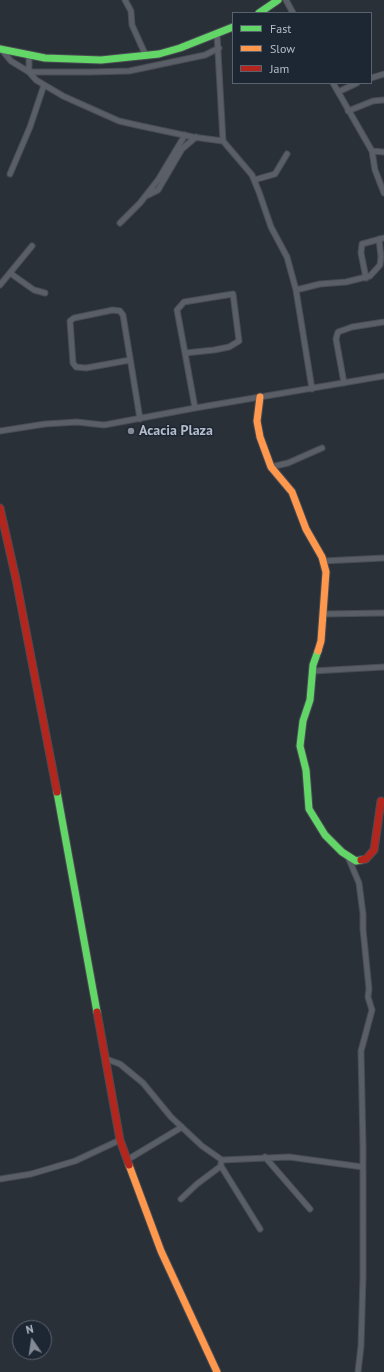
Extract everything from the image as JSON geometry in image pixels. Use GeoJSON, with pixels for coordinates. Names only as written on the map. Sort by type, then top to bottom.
{"type":"FeatureCollection","features":[{"type":"Feature","properties":{"kind":"street"},"geometry":{"type":"LineString","coordinates":[[125,0],[131,11],[132,25],[146,56]]}},
{"type":"Feature","properties":{"kind":"street"},"geometry":{"type":"LineString","coordinates":[[260,12],[278,0]]}},
{"type":"Feature","properties":{"kind":"street"},"geometry":{"type":"LineString","coordinates":[[286,0],[293,12]]}},
{"type":"Feature","properties":{"kind":"street"},"geometry":{"type":"LineString","coordinates":[[1,49],[29,55],[101,60],[146,56],[180,48],[232,27]]}},
{"type":"Feature","properties":{"kind":"street"},"geometry":{"type":"LineString","coordinates":[[217,34],[219,48],[223,141],[252,175],[271,227],[287,257],[296,290],[312,389]]}},
{"type":"Feature","properties":{"kind":"street"},"geometry":{"type":"LineString","coordinates":[[29,72],[129,71],[205,55],[219,48]]}},
{"type":"Feature","properties":{"kind":"street"},"geometry":{"type":"LineString","coordinates":[[1,49],[11,61],[29,72],[44,85],[63,96],[119,120],[185,135],[223,141]]}},
{"type":"Feature","properties":{"kind":"street"},"geometry":{"type":"LineString","coordinates":[[29,55],[29,72]]}},
{"type":"Feature","properties":{"kind":"street"},"geometry":{"type":"LineString","coordinates":[[372,78],[384,74]]}},
{"type":"Feature","properties":{"kind":"street"},"geometry":{"type":"LineString","coordinates":[[334,84],[372,151],[375,170],[384,193]]}},
{"type":"Feature","properties":{"kind":"street"},"geometry":{"type":"LineString","coordinates":[[338,92],[355,84]]}},
{"type":"Feature","properties":{"kind":"street"},"geometry":{"type":"LineString","coordinates":[[10,174],[30,127],[44,85]]}},
{"type":"Feature","properties":{"kind":"street"},"geometry":{"type":"LineString","coordinates":[[348,111],[373,101],[384,100]]}},
{"type":"Feature","properties":{"kind":"street"},"geometry":{"type":"LineString","coordinates":[[120,223],[146,196],[185,135]]}},
{"type":"Feature","properties":{"kind":"street"},"geometry":{"type":"LineString","coordinates":[[146,196],[158,190],[182,149],[196,137]]}},
{"type":"Feature","properties":{"kind":"street"},"geometry":{"type":"LineString","coordinates":[[372,151],[384,152]]}},
{"type":"Feature","properties":{"kind":"street"},"geometry":{"type":"LineString","coordinates":[[254,180],[275,174],[287,154]]}},
{"type":"Feature","properties":{"kind":"street"},"geometry":{"type":"LineString","coordinates":[[296,290],[320,284],[366,278],[376,271],[380,265],[382,238],[364,242],[360,247],[366,278]]}},
{"type":"Feature","properties":{"kind":"street"},"geometry":{"type":"LineString","coordinates":[[0,285],[32,246]]}},
{"type":"Feature","properties":{"kind":"street"},"geometry":{"type":"LineString","coordinates":[[10,273],[34,290],[45,293]]}},
{"type":"Feature","properties":{"kind":"street"},"geometry":{"type":"LineString","coordinates":[[185,353],[229,347],[239,341],[232,294],[184,302],[177,310],[195,408]]}},
{"type":"Feature","properties":{"kind":"street"},"geometry":{"type":"LineString","coordinates":[[130,360],[80,368],[76,367],[72,355],[70,321],[74,318],[113,310],[120,311],[123,315],[140,419]]}},
{"type":"Feature","properties":{"kind":"street"},"geometry":{"type":"LineString","coordinates":[[344,383],[336,344],[338,332],[352,327],[384,322]]}},
{"type":"Feature","properties":{"kind":"street"},"geometry":{"type":"LineString","coordinates":[[0,431],[45,424],[77,422],[104,425],[384,376]]}},
{"type":"Feature","properties":{"kind":"street"},"geometry":{"type":"LineString","coordinates":[[260,397],[258,422],[260,437],[270,467],[292,492],[306,529],[323,561],[326,572],[321,641],[313,671],[310,700],[303,721],[300,746],[306,770],[309,809],[325,835],[348,857],[356,861],[366,859],[374,850],[381,801]]}},
{"type":"Feature","properties":{"kind":"street"},"geometry":{"type":"LineString","coordinates":[[270,467],[288,463],[322,448]]}},
{"type":"Feature","properties":{"kind":"street"},"geometry":{"type":"LineString","coordinates":[[0,508],[16,579],[72,869],[120,1140],[161,1251],[217,1372]]}},
{"type":"Feature","properties":{"kind":"street"},"geometry":{"type":"LineString","coordinates":[[323,561],[384,558]]}},
{"type":"Feature","properties":{"kind":"street"},"geometry":{"type":"LineString","coordinates":[[323,614],[384,613]]}},
{"type":"Feature","properties":{"kind":"street"},"geometry":{"type":"LineString","coordinates":[[313,671],[384,667]]}},
{"type":"Feature","properties":{"kind":"street"},"geometry":{"type":"LineString","coordinates":[[348,857],[359,883],[369,989],[368,997],[372,1010],[361,1051],[363,1167],[362,1309],[358,1372]]}},
{"type":"Feature","properties":{"kind":"street"},"geometry":{"type":"LineString","coordinates":[[106,1059],[120,1064],[142,1084],[182,1127],[222,1160],[266,1157],[321,1160],[363,1167]]}},
{"type":"Feature","properties":{"kind":"street"},"geometry":{"type":"LineString","coordinates":[[127,1160],[182,1127]]}},
{"type":"Feature","properties":{"kind":"street"},"geometry":{"type":"LineString","coordinates":[[0,1179],[31,1174],[75,1161],[120,1140]]}},
{"type":"Feature","properties":{"kind":"street"},"geometry":{"type":"LineString","coordinates":[[266,1157],[310,1209]]}},
{"type":"Feature","properties":{"kind":"street"},"geometry":{"type":"LineString","coordinates":[[222,1160],[221,1166],[260,1229]]}},
{"type":"Feature","properties":{"kind":"street"},"geometry":{"type":"LineString","coordinates":[[181,1199],[197,1184],[221,1166]]}},
{"type":"Feature","properties":{"kind":"traffic: fast"},"geometry":{"type":"LineString","coordinates":[[260,12],[278,0]]}},
{"type":"Feature","properties":{"kind":"traffic: fast"},"geometry":{"type":"LineString","coordinates":[[0,49],[45,58],[101,60],[159,54],[180,48],[232,27]]}},
{"type":"Feature","properties":{"kind":"traffic: fast"},"geometry":{"type":"LineString","coordinates":[[318,651],[313,665],[310,700],[303,721],[300,746],[306,770],[309,809],[325,835],[342,852],[356,861],[361,860]]}},
{"type":"Feature","properties":{"kind":"traffic: fast"},"geometry":{"type":"LineString","coordinates":[[57,792],[97,1012]]}},
{"type":"Feature","properties":{"kind":"traffic: slow"},"geometry":{"type":"LineString","coordinates":[[260,397],[257,421],[260,437],[271,467],[292,492],[306,529],[322,557],[326,572],[321,641],[318,651]]}},
{"type":"Feature","properties":{"kind":"traffic: slow"},"geometry":{"type":"LineString","coordinates":[[129,1165],[161,1251],[217,1372]]}},
{"type":"Feature","properties":{"kind":"traffic: jam"},"geometry":{"type":"LineString","coordinates":[[0,508],[16,579],[57,792]]}},
{"type":"Feature","properties":{"kind":"traffic: jam"},"geometry":{"type":"LineString","coordinates":[[361,860],[366,859],[374,850],[381,801]]}},
{"type":"Feature","properties":{"kind":"traffic: jam"},"geometry":{"type":"LineString","coordinates":[[97,1012],[120,1140],[129,1165]]}},
{"type":"Feature","properties":{"kind":"place","name":"Acacia Plaza"},"geometry":{"type":"Point","coordinates":[131,431]}}]}
